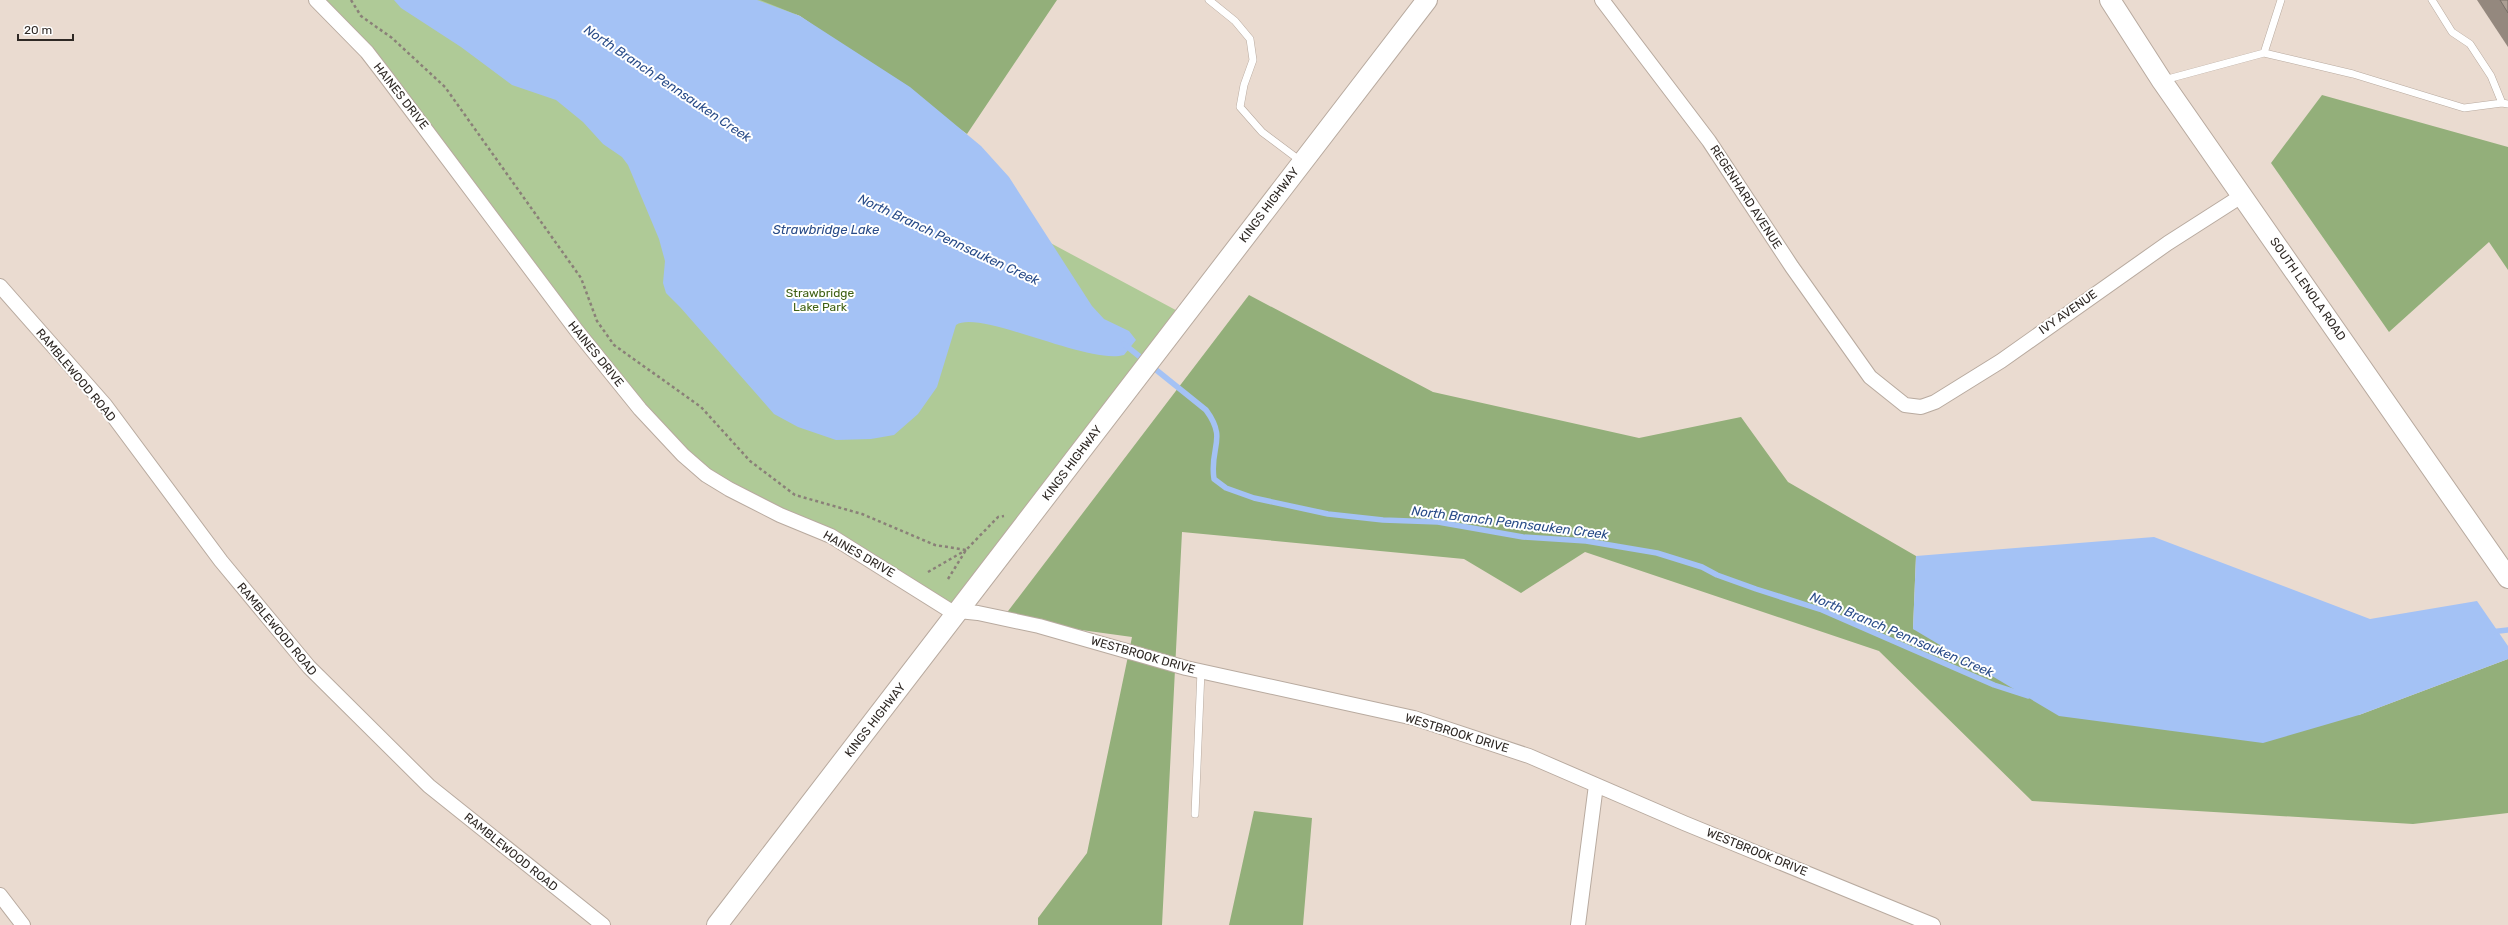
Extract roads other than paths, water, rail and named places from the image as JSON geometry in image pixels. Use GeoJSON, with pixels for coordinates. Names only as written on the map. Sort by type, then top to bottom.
{"type":"FeatureCollection","features":[{"type":"Feature","properties":{"kind":"main road","name":"KINGS HIGHWAY"},"geometry":{"type":"LineString","coordinates":[[717,925],[1427,0]]}},
{"type":"Feature","properties":{"kind":"main road","name":"SOUTH LENOLA ROAD"},"geometry":{"type":"LineString","coordinates":[[2110,0],[2162,81],[2243,195],[2508,578]]}},
{"type":"Feature","properties":{"kind":"street","name":"HAINES DRIVE"},"geometry":{"type":"LineString","coordinates":[[316,0],[381,70],[577,330],[640,409],[683,455],[706,475],[730,489],[780,515],[831,536],[949,610],[958,612]]}},
{"type":"Feature","properties":{"kind":"street","name":"REGENHARD AVENUE"},"geometry":{"type":"LineString","coordinates":[[1602,0],[1709,141],[1792,267],[1870,377],[1889,393]]}},
{"type":"Feature","properties":{"kind":"street","name":"IVY AVENUE"},"geometry":{"type":"LineString","coordinates":[[1889,393],[1905,405],[1920,407],[1935,402],[2001,360],[2168,242],[2243,195]]}},
{"type":"Feature","properties":{"kind":"street","name":"RAMBLEWOOD ROAD"},"geometry":{"type":"LineString","coordinates":[[0,286],[105,406],[234,577],[309,668],[429,786],[602,925]]}},
{"type":"Feature","properties":{"kind":"street","name":"WESTBROOK DRIVE"},"geometry":{"type":"LineString","coordinates":[[958,612],[978,613],[1039,626],[1146,658],[1414,718],[1518,752],[1933,925]]}},
{"type":"Feature","properties":{"kind":"street"},"geometry":{"type":"LineString","coordinates":[[1578,925],[1596,785]]}},
{"type":"Feature","properties":{"kind":"street"},"geometry":{"type":"LineString","coordinates":[[0,895],[23,925]]}},
{"type":"Feature","properties":{"kind":"lane"},"geometry":{"type":"LineString","coordinates":[[1208,0],[1235,21],[1250,38],[1253,60],[1244,85],[1240,107],[1262,132],[1302,162]]}},
{"type":"Feature","properties":{"kind":"lane"},"geometry":{"type":"LineString","coordinates":[[2264,53],[2281,0]]}},
{"type":"Feature","properties":{"kind":"lane"},"geometry":{"type":"LineString","coordinates":[[2162,81],[2264,53],[2353,74],[2464,108],[2505,103],[2491,76],[2470,44],[2452,32],[2432,0]]}},
{"type":"Feature","properties":{"kind":"lane"},"geometry":{"type":"LineString","coordinates":[[1195,814],[1201,671]]}},
{"type":"Feature","properties":{"kind":"water","name":"Strawbridge Lake"},"geometry":{"type":"Polygon","coordinates":[[[394,0],[757,0],[800,16],[910,87],[981,146],[1009,177],[1092,306],[1104,319],[1129,331],[1136,340],[1124,355],[1107,356],[1061,346],[987,324],[969,322],[956,325],[937,387],[918,414],[894,435],[871,439],[836,440],[798,427],[774,414],[666,293],[663,283],[665,261],[659,239],[628,165],[622,157],[603,144],[583,122],[556,100],[512,85],[461,47],[401,8],[394,0]]]}},
{"type":"Feature","properties":{"kind":"water"},"geometry":{"type":"Polygon","coordinates":[[[2154,537],[2370,619],[2477,601],[2508,646],[2508,659],[2359,715],[2263,743],[2059,716],[1913,629],[1916,556],[2154,537]]]}},
{"type":"Feature","properties":{"kind":"waterway","name":"North Branch Pennsauken Creek"},"geometry":{"type":"LineString","coordinates":[[1124,344],[1206,410],[1216,429],[1217,437],[1213,468],[1214,479],[1226,488],[1254,498],[1328,514],[1383,520],[1438,522],[1523,537],[1586,541],[1657,553],[1702,567],[1717,575],[1756,589],[1822,610],[1994,685],[2028,696]]}},
{"type":"Feature","properties":{"kind":"waterway","name":"North Branch Pennsauken Creek"},"geometry":{"type":"LineString","coordinates":[[2490,632],[2508,630]]}},
{"type":"Feature","properties":{"kind":"park label","name":"Strawbridge Lake Park"},"geometry":{"type":"Point","coordinates":[820,300]}}]}
